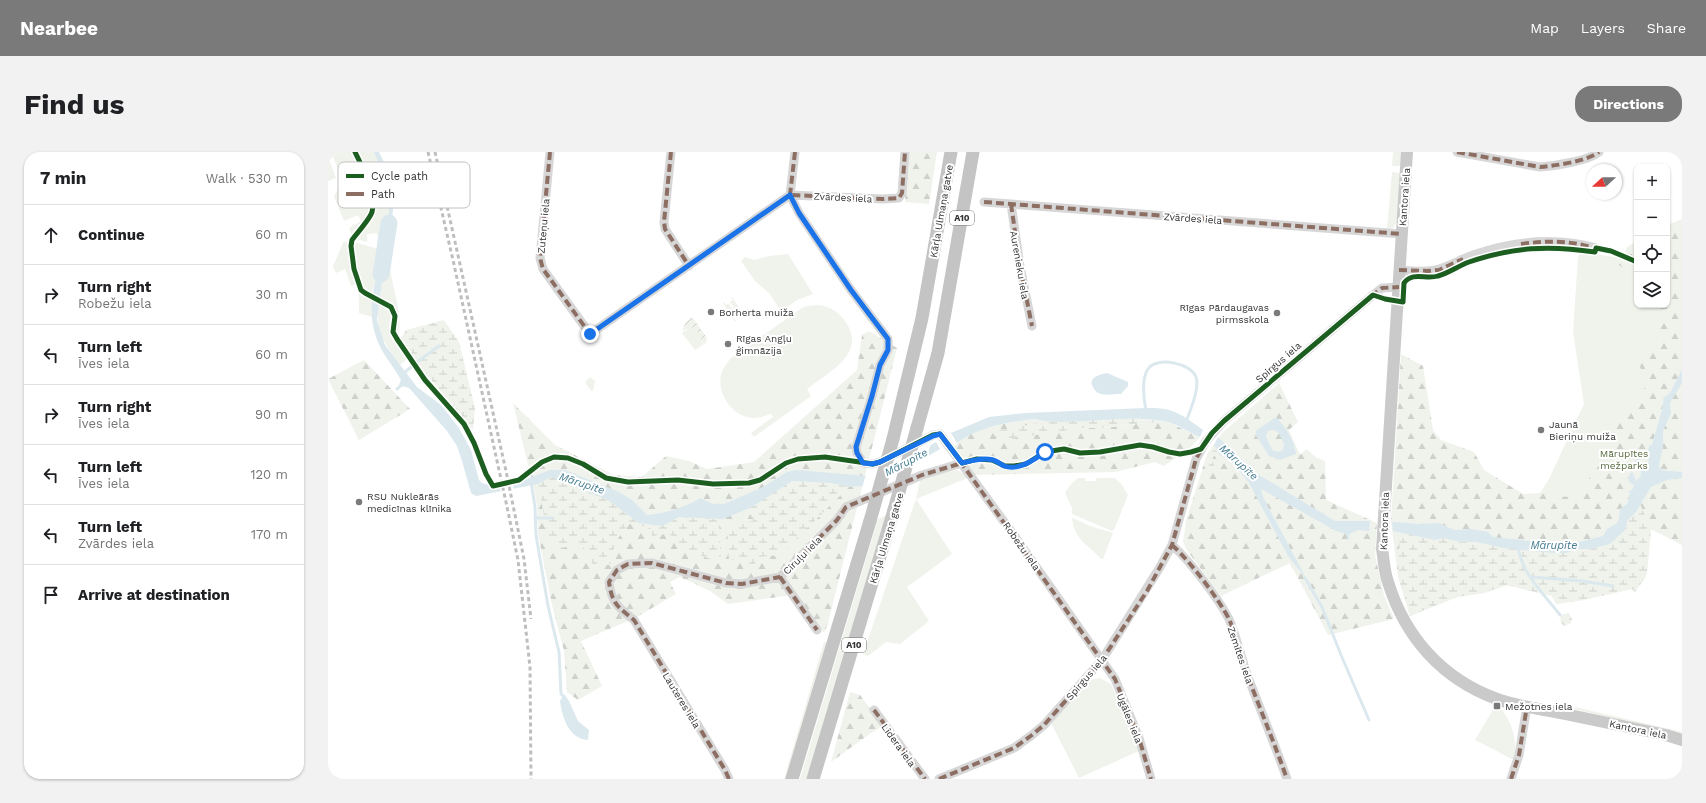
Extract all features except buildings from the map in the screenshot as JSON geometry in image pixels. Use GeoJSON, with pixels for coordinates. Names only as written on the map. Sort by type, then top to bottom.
{"type":"FeatureCollection","features":[{"type":"Feature","properties":{"kind":"highway","name":"Kārļa Ulmaņa gatve"},"geometry":{"type":"LineString","coordinates":[[792,779],[870,521],[893,439],[922,318],[951,152]]}},
{"type":"Feature","properties":{"kind":"highway","name":"Kārļa Ulmaņa gatve"},"geometry":{"type":"LineString","coordinates":[[813,779],[894,510],[938,353],[974,152]]}},
{"type":"Feature","properties":{"kind":"main road","name":"Kantora iela"},"geometry":{"type":"LineString","coordinates":[[1407,152],[1382,549],[1387,580],[1406,626],[1434,660],[1466,684],[1497,699],[1666,735],[1682,740]]}},
{"type":"Feature","properties":{"kind":"street","name":"Zuteņu iela"},"geometry":{"type":"LineString","coordinates":[[550,152],[540,258],[544,269],[590,334],[689,266]]}},
{"type":"Feature","properties":{"kind":"street"},"geometry":{"type":"LineString","coordinates":[[671,152],[664,222],[665,229],[689,266],[790,195],[795,152]]}},
{"type":"Feature","properties":{"kind":"street","name":"Zvārdes iela"},"geometry":{"type":"LineString","coordinates":[[790,195],[882,199],[899,198],[902,193],[905,152]]}},
{"type":"Feature","properties":{"kind":"street"},"geometry":{"type":"LineString","coordinates":[[1456,152],[1540,166],[1552,166],[1577,160],[1599,152]]}},
{"type":"Feature","properties":{"kind":"street","name":"Robežu iela"},"geometry":{"type":"LineString","coordinates":[[790,195],[799,213],[851,290],[888,339],[888,350],[880,365],[856,447],[857,453],[863,463],[872,464],[880,462],[940,434],[1102,660]]}},
{"type":"Feature","properties":{"kind":"street","name":"Zvārdes iela"},"geometry":{"type":"LineString","coordinates":[[984,202],[1402,234]]}},
{"type":"Feature","properties":{"kind":"street","name":"Aurenieku iela"},"geometry":{"type":"LineString","coordinates":[[1011,204],[1020,266],[1032,326]]}},
{"type":"Feature","properties":{"kind":"street"},"geometry":{"type":"LineString","coordinates":[[1399,270],[1439,270],[1476,254],[1512,245],[1572,242],[1596,248]]}},
{"type":"Feature","properties":{"kind":"street","name":"Spirgus iela"},"geometry":{"type":"LineString","coordinates":[[939,779],[1014,748],[1044,725],[1102,660],[1147,591],[1172,545],[1196,459],[1212,433],[1312,344],[1373,294],[1382,288],[1399,287]]}},
{"type":"Feature","properties":{"kind":"street","name":"Cīruļu iela"},"geometry":{"type":"LineString","coordinates":[[634,620],[617,607],[611,596],[609,582],[617,570],[628,564],[652,562],[726,583],[742,584],[780,577],[837,520],[846,507],[922,475],[962,463]]}},
{"type":"Feature","properties":{"kind":"street","name":"Zemītes iela"},"geometry":{"type":"LineString","coordinates":[[1172,545],[1182,554],[1201,578],[1222,607],[1229,620],[1287,779]]}},
{"type":"Feature","properties":{"kind":"street"},"geometry":{"type":"LineString","coordinates":[[780,577],[817,630]]}},
{"type":"Feature","properties":{"kind":"street","name":"Lauteres iela"},"geometry":{"type":"LineString","coordinates":[[634,620],[729,779]]}},
{"type":"Feature","properties":{"kind":"street","name":"Ugāles iela"},"geometry":{"type":"LineString","coordinates":[[1102,660],[1115,679],[1139,738],[1151,779]]}},
{"type":"Feature","properties":{"kind":"street"},"geometry":{"type":"LineString","coordinates":[[1511,779],[1519,755],[1527,706]]}},
{"type":"Feature","properties":{"kind":"street","name":"Līdera iela"},"geometry":{"type":"LineString","coordinates":[[874,710],[925,779]]}},
{"type":"Feature","properties":{"kind":"green space"},"geometry":{"type":"Polygon","coordinates":[[[331,152],[353,152],[358,162],[338,162],[338,169],[331,152]]]}},
{"type":"Feature","properties":{"kind":"green space"},"geometry":{"type":"Polygon","coordinates":[[[357,152],[374,152],[378,162],[362,162],[357,152]]]}},
{"type":"Feature","properties":{"kind":"green space"},"geometry":{"type":"Polygon","coordinates":[[[907,152],[937,152],[929,204],[905,202],[907,152]]]}},
{"type":"Feature","properties":{"kind":"green space"},"geometry":{"type":"Polygon","coordinates":[[[1393,152],[1402,152],[1401,166],[1392,166],[1393,152]]]}},
{"type":"Feature","properties":{"kind":"green space"},"geometry":{"type":"Polygon","coordinates":[[[328,157],[336,178],[328,181],[328,157]]]}},
{"type":"Feature","properties":{"kind":"green space"},"geometry":{"type":"Polygon","coordinates":[[[1392,172],[1400,173],[1397,222],[1393,228],[1387,229],[1392,172]]]}},
{"type":"Feature","properties":{"kind":"green space"},"geometry":{"type":"Polygon","coordinates":[[[338,189],[338,206],[334,196],[338,189]]]}},
{"type":"Feature","properties":{"kind":"green space"},"geometry":{"type":"Polygon","coordinates":[[[339,208],[371,208],[365,220],[352,236],[349,228],[361,221],[358,215],[344,221],[339,208]]]}},
{"type":"Feature","properties":{"kind":"green space"},"geometry":{"type":"Polygon","coordinates":[[[374,208],[389,208],[389,215],[382,246],[379,245],[377,233],[367,234],[367,242],[356,239],[373,214],[374,208]]]}},
{"type":"Feature","properties":{"kind":"green space"},"geometry":{"type":"Polygon","coordinates":[[[1682,219],[1682,545],[1651,529],[1647,572],[1645,578],[1635,592],[1632,589],[1583,600],[1556,604],[1552,596],[1507,585],[1484,593],[1457,597],[1410,616],[1398,576],[1391,522],[1401,354],[1423,366],[1433,430],[1441,440],[1474,452],[1484,470],[1523,494],[1540,493],[1558,497],[1579,496],[1591,475],[1612,451],[1605,434],[1646,386],[1639,363],[1657,348],[1655,327],[1661,308],[1670,308],[1670,224],[1682,219]]]}},
{"type":"Feature","properties":{"kind":"green space"},"geometry":{"type":"Polygon","coordinates":[[[344,241],[349,244],[348,252],[357,284],[351,286],[345,269],[336,273],[333,266],[344,241]]]}},
{"type":"Feature","properties":{"kind":"green space"},"geometry":{"type":"Polygon","coordinates":[[[354,242],[382,250],[383,253],[372,293],[366,290],[359,279],[355,264],[354,242]]]}},
{"type":"Feature","properties":{"kind":"green space"},"geometry":{"type":"Polygon","coordinates":[[[1634,243],[1634,275],[1619,265],[1627,247],[1634,243]]]}},
{"type":"Feature","properties":{"kind":"green space","name":"Mārupītes mežparks"},"geometry":{"type":"Polygon","coordinates":[[[1634,249],[1634,308],[1667,308],[1682,545],[1651,529],[1540,493],[1549,479],[1584,404],[1573,332],[1578,257],[1580,252],[1622,258],[1634,249]]]}},
{"type":"Feature","properties":{"kind":"green space"},"geometry":{"type":"Polygon","coordinates":[[[388,253],[390,253],[391,274],[398,306],[400,327],[398,338],[395,332],[397,313],[388,302],[380,297],[385,259],[388,253]]]}},
{"type":"Feature","properties":{"kind":"green space"},"geometry":{"type":"Polygon","coordinates":[[[788,254],[813,294],[797,300],[781,311],[769,293],[755,281],[741,261],[745,257],[754,260],[769,256],[788,254]]]}},
{"type":"Feature","properties":{"kind":"green space"},"geometry":{"type":"Polygon","coordinates":[[[358,289],[372,300],[372,317],[359,313],[358,289]]]}},
{"type":"Feature","properties":{"kind":"green space"},"geometry":{"type":"Polygon","coordinates":[[[732,297],[745,316],[744,317],[739,309],[736,311],[730,302],[733,300],[731,298],[732,297]]]}},
{"type":"Feature","properties":{"kind":"green space"},"geometry":{"type":"Polygon","coordinates":[[[379,302],[392,313],[389,327],[390,333],[395,343],[407,359],[400,365],[385,343],[379,329],[379,302]]]}},
{"type":"Feature","properties":{"kind":"green space"},"geometry":{"type":"Polygon","coordinates":[[[724,302],[726,305],[728,303],[734,312],[732,314],[736,321],[735,322],[723,303],[724,302]]]}},
{"type":"Feature","properties":{"kind":"green space"},"geometry":{"type":"Polygon","coordinates":[[[817,305],[831,308],[841,316],[847,324],[852,335],[852,345],[848,354],[833,370],[807,389],[811,396],[754,437],[751,433],[773,417],[771,414],[755,418],[745,417],[733,409],[724,397],[721,390],[720,382],[723,370],[731,358],[802,308],[817,305]]]}},
{"type":"Feature","properties":{"kind":"green space"},"geometry":{"type":"Polygon","coordinates":[[[693,318],[707,338],[706,343],[704,344],[698,331],[694,327],[682,331],[686,322],[693,318]]]}},
{"type":"Feature","properties":{"kind":"green space"},"geometry":{"type":"Polygon","coordinates":[[[444,320],[459,342],[475,408],[473,430],[426,374],[401,338],[406,330],[444,320]]]}},
{"type":"Feature","properties":{"kind":"green space"},"geometry":{"type":"Polygon","coordinates":[[[693,326],[699,332],[704,344],[695,350],[682,333],[693,326]]]}},
{"type":"Feature","properties":{"kind":"green space"},"geometry":{"type":"Polygon","coordinates":[[[869,331],[897,348],[828,623],[824,633],[795,593],[792,595],[728,604],[710,591],[680,577],[670,582],[676,594],[635,618],[581,641],[602,686],[578,700],[567,692],[564,651],[552,605],[538,534],[537,506],[534,489],[513,403],[555,445],[614,475],[642,477],[666,456],[689,461],[707,469],[754,462],[857,370],[862,335],[869,331]]]}},
{"type":"Feature","properties":{"kind":"green space"},"geometry":{"type":"Polygon","coordinates":[[[364,360],[410,409],[359,440],[328,379],[364,360]]]}},
{"type":"Feature","properties":{"kind":"green space"},"geometry":{"type":"Polygon","coordinates":[[[590,377],[595,381],[593,391],[591,391],[585,382],[590,377]]]}},
{"type":"Feature","properties":{"kind":"green space"},"geometry":{"type":"Polygon","coordinates":[[[1279,383],[1298,422],[1289,430],[1300,455],[1306,449],[1317,458],[1325,461],[1326,500],[1377,523],[1375,555],[1384,595],[1394,619],[1328,635],[1290,563],[1221,596],[1186,549],[1183,541],[1186,521],[1207,454],[1222,433],[1279,383]]]}},
{"type":"Feature","properties":{"kind":"green space"},"geometry":{"type":"Polygon","coordinates":[[[1126,418],[1164,421],[1101,428],[1083,428],[1002,440],[995,437],[995,434],[1000,430],[1038,423],[1034,419],[1043,421],[1126,418]]]}},
{"type":"Feature","properties":{"kind":"green space"},"geometry":{"type":"Polygon","coordinates":[[[1034,419],[1038,423],[1035,424],[1101,428],[1164,421],[1200,437],[1190,448],[1164,466],[1155,462],[1115,472],[974,475],[953,448],[960,441],[979,430],[1002,424],[1034,419]]]}},
{"type":"Feature","properties":{"kind":"green space"},"geometry":{"type":"Polygon","coordinates":[[[1215,449],[1219,454],[1214,456],[1212,460],[1218,471],[1225,474],[1228,478],[1224,480],[1207,466],[1210,454],[1215,449]]]}},
{"type":"Feature","properties":{"kind":"green space"},"geometry":{"type":"Polygon","coordinates":[[[957,470],[970,477],[916,499],[921,477],[957,470]]]}},
{"type":"Feature","properties":{"kind":"green space"},"geometry":{"type":"Polygon","coordinates":[[[551,477],[608,500],[639,523],[662,526],[679,517],[719,519],[721,560],[707,558],[678,546],[671,535],[658,534],[654,537],[654,542],[650,528],[631,523],[616,542],[610,565],[593,565],[585,549],[575,543],[563,548],[548,537],[538,484],[551,477]]]}},
{"type":"Feature","properties":{"kind":"green space"},"geometry":{"type":"Polygon","coordinates":[[[1078,478],[1085,478],[1085,481],[1096,481],[1096,478],[1115,478],[1122,485],[1128,495],[1114,530],[1112,531],[1072,514],[1072,508],[1065,493],[1071,484],[1078,478]]]}},
{"type":"Feature","properties":{"kind":"green space"},"geometry":{"type":"Polygon","coordinates":[[[792,481],[832,483],[849,487],[780,555],[760,557],[753,566],[739,559],[729,561],[727,527],[738,522],[753,521],[751,515],[745,509],[792,481]]]}},
{"type":"Feature","properties":{"kind":"green space"},"geometry":{"type":"Polygon","coordinates":[[[916,499],[952,554],[907,587],[929,621],[900,644],[886,642],[868,656],[863,654],[916,499]]]}},
{"type":"Feature","properties":{"kind":"green space"},"geometry":{"type":"Polygon","coordinates":[[[1640,504],[1651,529],[1647,572],[1645,578],[1635,592],[1632,589],[1583,600],[1556,604],[1552,596],[1507,585],[1484,593],[1457,597],[1410,616],[1398,576],[1400,533],[1435,539],[1443,538],[1461,542],[1477,542],[1553,553],[1566,553],[1577,549],[1591,549],[1625,530],[1628,519],[1636,512],[1640,504]]]}},
{"type":"Feature","properties":{"kind":"green space"},"geometry":{"type":"Polygon","coordinates":[[[886,515],[807,779],[800,779],[878,519],[886,515]]]}},
{"type":"Feature","properties":{"kind":"green space"},"geometry":{"type":"Polygon","coordinates":[[[1073,518],[1090,526],[1113,533],[1103,559],[1101,559],[1079,538],[1074,527],[1073,518]]]}},
{"type":"Feature","properties":{"kind":"green space"},"geometry":{"type":"Polygon","coordinates":[[[1569,613],[1572,619],[1571,623],[1564,626],[1561,623],[1560,615],[1569,613]]]}},
{"type":"Feature","properties":{"kind":"green space"},"geometry":{"type":"Polygon","coordinates":[[[824,642],[827,643],[786,779],[784,779],[824,642]]]}},
{"type":"Feature","properties":{"kind":"green space"},"geometry":{"type":"Polygon","coordinates":[[[1100,678],[1111,684],[1139,751],[1079,778],[1051,723],[1089,680],[1100,678]]]}},
{"type":"Feature","properties":{"kind":"green space"},"geometry":{"type":"Polygon","coordinates":[[[850,692],[860,695],[883,726],[831,762],[850,692]]]}},
{"type":"Feature","properties":{"kind":"green space"},"geometry":{"type":"Polygon","coordinates":[[[1499,706],[1511,724],[1513,731],[1515,745],[1514,760],[1475,740],[1494,708],[1498,708],[1499,706]]]}},
{"type":"Feature","properties":{"kind":"green space"},"geometry":{"type":"Polygon","coordinates":[[[1575,707],[1682,732],[1682,734],[1574,709],[1575,707]]]}},
{"type":"Feature","properties":{"kind":"water"},"geometry":{"type":"Polygon","coordinates":[[[374,152],[379,152],[384,162],[378,162],[374,152]]]}},
{"type":"Feature","properties":{"kind":"water"},"geometry":{"type":"Polygon","coordinates":[[[389,208],[393,208],[388,247],[382,246],[389,215],[389,208]]]}},
{"type":"Feature","properties":{"kind":"water"},"geometry":{"type":"Polygon","coordinates":[[[383,253],[388,253],[385,259],[377,320],[385,345],[417,387],[441,405],[459,428],[471,450],[479,480],[482,483],[492,486],[524,480],[550,470],[565,470],[619,492],[632,500],[647,515],[675,510],[700,498],[713,504],[724,504],[761,488],[787,472],[797,470],[867,476],[882,473],[936,442],[940,449],[920,461],[862,486],[849,487],[832,483],[792,481],[752,507],[723,519],[679,517],[662,526],[639,523],[608,500],[551,477],[538,484],[476,496],[471,493],[457,446],[447,431],[409,388],[399,385],[401,380],[378,343],[373,326],[372,305],[375,284],[383,253]]]}},
{"type":"Feature","properties":{"kind":"water"},"geometry":{"type":"Polygon","coordinates":[[[1682,369],[1682,383],[1670,403],[1671,413],[1663,431],[1663,447],[1659,466],[1661,470],[1682,472],[1682,478],[1667,480],[1651,487],[1636,512],[1628,519],[1625,530],[1610,544],[1591,549],[1577,549],[1566,553],[1553,553],[1503,548],[1477,542],[1461,542],[1443,538],[1435,540],[1393,531],[1392,522],[1418,524],[1439,523],[1454,530],[1471,529],[1488,532],[1493,537],[1557,544],[1575,543],[1603,536],[1607,529],[1618,522],[1620,509],[1627,504],[1630,494],[1628,491],[1632,490],[1634,485],[1630,483],[1628,478],[1632,471],[1636,481],[1641,476],[1640,468],[1634,465],[1638,450],[1641,465],[1649,461],[1647,454],[1649,446],[1652,445],[1661,413],[1663,398],[1670,393],[1682,369]]]}},
{"type":"Feature","properties":{"kind":"water"},"geometry":{"type":"Polygon","coordinates":[[[1107,373],[1128,382],[1128,386],[1121,394],[1101,394],[1097,392],[1092,385],[1092,380],[1094,378],[1107,373]]]}},
{"type":"Feature","properties":{"kind":"water"},"geometry":{"type":"Polygon","coordinates":[[[1145,408],[1170,410],[1183,416],[1203,430],[1200,437],[1168,422],[1135,419],[1067,422],[1034,419],[984,429],[957,443],[951,433],[989,417],[1025,413],[1145,408]]]}},
{"type":"Feature","properties":{"kind":"water"},"geometry":{"type":"Polygon","coordinates":[[[1276,417],[1289,434],[1294,444],[1296,454],[1280,460],[1269,456],[1255,434],[1257,430],[1276,417]],[[1273,430],[1268,431],[1266,437],[1272,450],[1278,452],[1283,450],[1284,444],[1278,432],[1273,430]]]}},
{"type":"Feature","properties":{"kind":"water"},"geometry":{"type":"Polygon","coordinates":[[[1218,437],[1256,473],[1335,521],[1370,521],[1369,531],[1358,530],[1349,534],[1348,542],[1346,534],[1336,531],[1261,489],[1263,497],[1307,580],[1288,556],[1249,483],[1232,462],[1219,454],[1214,445],[1218,437]]]}},
{"type":"Feature","properties":{"kind":"water"},"geometry":{"type":"Polygon","coordinates":[[[564,694],[569,701],[578,721],[589,730],[588,740],[581,739],[576,736],[568,726],[560,701],[564,694]]]}},
{"type":"Feature","properties":{"kind":"pier"},"geometry":{"type":"Polygon","coordinates":[[[370,293],[382,299],[381,303],[370,298],[370,293]]]}},
{"type":"Feature","properties":{"kind":"pier"},"geometry":{"type":"Polygon","coordinates":[[[931,443],[926,460],[862,488],[866,474],[881,471],[903,457],[931,443]]]}},
{"type":"Feature","properties":{"kind":"pier"},"geometry":{"type":"Polygon","coordinates":[[[512,480],[514,490],[501,492],[499,482],[512,480]]]}},
{"type":"Feature","properties":{"kind":"waterway","name":"Mārupīte"},"geometry":{"type":"LineString","coordinates":[[381,274],[389,223]]}},
{"type":"Feature","properties":{"kind":"waterway"},"geometry":{"type":"LineString","coordinates":[[417,362],[439,346]]}},
{"type":"Feature","properties":{"kind":"waterway"},"geometry":{"type":"LineString","coordinates":[[1146,411],[1144,378],[1148,369],[1152,365],[1159,363],[1174,363],[1188,368],[1196,377],[1197,387],[1186,422]]}},
{"type":"Feature","properties":{"kind":"waterway"},"geometry":{"type":"LineString","coordinates":[[403,374],[411,367]]}},
{"type":"Feature","properties":{"kind":"waterway"},"geometry":{"type":"LineString","coordinates":[[397,389],[403,384]]}},
{"type":"Feature","properties":{"kind":"waterway"},"geometry":{"type":"LineString","coordinates":[[531,482],[535,507],[536,535],[548,606],[559,652],[561,694],[563,696]]}},
{"type":"Feature","properties":{"kind":"waterway"},"geometry":{"type":"LineString","coordinates":[[535,518],[552,518]]}},
{"type":"Feature","properties":{"kind":"waterway"},"geometry":{"type":"LineString","coordinates":[[1518,546],[1520,556],[1528,574],[1560,615]]}},
{"type":"Feature","properties":{"kind":"waterway"},"geometry":{"type":"LineString","coordinates":[[1531,577],[1582,581],[1613,586]]}},
{"type":"Feature","properties":{"kind":"waterway"},"geometry":{"type":"LineString","coordinates":[[1305,578],[1322,607],[1369,720]]}},
{"type":"Feature","properties":{"kind":"railway"},"geometry":{"type":"LineString","coordinates":[[428,152],[430,162]]}},
{"type":"Feature","properties":{"kind":"railway"},"geometry":{"type":"LineString","coordinates":[[435,152],[437,162]]}},
{"type":"Feature","properties":{"kind":"railway"},"geometry":{"type":"LineString","coordinates":[[441,208],[518,560],[530,667],[531,779]]}},
{"type":"Feature","properties":{"kind":"railway"},"geometry":{"type":"LineString","coordinates":[[447,208],[524,559],[531,619]]}},
{"type":"Feature","properties":{"kind":"marked path"},"geometry":{"type":"LineString","coordinates":[[550,152],[540,258],[543,269],[590,334],[790,195],[883,199],[899,198],[902,193],[905,152]]}},
{"type":"Feature","properties":{"kind":"marked path"},"geometry":{"type":"LineString","coordinates":[[671,152],[664,222],[665,229],[689,266]]}},
{"type":"Feature","properties":{"kind":"marked path"},"geometry":{"type":"LineString","coordinates":[[795,152],[790,195],[799,213],[851,290],[888,339],[888,350],[880,365],[856,447],[857,453],[864,463]]}},
{"type":"Feature","properties":{"kind":"marked path"},"geometry":{"type":"LineString","coordinates":[[1457,152],[1540,167],[1587,158],[1599,152]]}},
{"type":"Feature","properties":{"kind":"marked path"},"geometry":{"type":"LineString","coordinates":[[984,202],[1402,234]]}},
{"type":"Feature","properties":{"kind":"marked path"},"geometry":{"type":"LineString","coordinates":[[1011,204],[1020,266],[1032,326]]}},
{"type":"Feature","properties":{"kind":"marked path"},"geometry":{"type":"LineString","coordinates":[[1521,244],[1556,242],[1573,243],[1590,247]]}},
{"type":"Feature","properties":{"kind":"marked path"},"geometry":{"type":"LineString","coordinates":[[1399,270],[1439,270],[1463,259]]}},
{"type":"Feature","properties":{"kind":"marked path"},"geometry":{"type":"LineString","coordinates":[[1371,296],[1382,288],[1399,287]]}},
{"type":"Feature","properties":{"kind":"marked path"},"geometry":{"type":"LineString","coordinates":[[939,779],[1014,748],[1032,735],[1044,725],[1102,660],[1147,591],[1172,545],[1196,459],[1202,448]]}},
{"type":"Feature","properties":{"kind":"marked path"},"geometry":{"type":"LineString","coordinates":[[960,461],[1115,679],[1139,738],[1151,779]]}},
{"type":"Feature","properties":{"kind":"marked path"},"geometry":{"type":"LineString","coordinates":[[729,779],[634,620],[620,608],[614,600],[609,582],[617,570],[628,564],[652,563],[726,583],[742,584],[780,577],[837,520],[846,507],[922,475],[962,463]]}},
{"type":"Feature","properties":{"kind":"marked path"},"geometry":{"type":"LineString","coordinates":[[1172,545],[1187,560],[1203,580],[1229,619],[1248,677],[1287,779]]}},
{"type":"Feature","properties":{"kind":"marked path"},"geometry":{"type":"LineString","coordinates":[[780,577],[817,630]]}},
{"type":"Feature","properties":{"kind":"marked path"},"geometry":{"type":"LineString","coordinates":[[1511,779],[1519,755],[1527,706]]}},
{"type":"Feature","properties":{"kind":"marked path"},"geometry":{"type":"LineString","coordinates":[[874,710],[925,779]]}},
{"type":"Feature","properties":{"kind":"cycle path"},"geometry":{"type":"LineString","coordinates":[[355,152],[360,162]]}},
{"type":"Feature","properties":{"kind":"cycle path"},"geometry":{"type":"LineString","coordinates":[[372,208],[371,215],[352,240],[351,246],[354,269],[361,290],[391,307],[395,316],[393,332],[425,380],[464,424],[474,443],[486,474],[493,486],[519,480],[542,462],[554,457],[568,458],[583,464],[606,478],[628,482],[678,480],[713,484],[749,483],[760,480],[786,463],[798,459],[825,457],[873,464],[880,462],[933,435],[940,434],[962,463],[977,459],[992,460],[1005,466],[1014,466],[1026,464],[1045,452],[1064,449],[1080,453],[1100,452],[1140,445],[1180,454],[1191,452],[1201,449],[1212,433],[1224,421],[1373,295],[1403,302],[1404,283],[1411,277],[1438,276],[1485,257],[1516,250],[1562,248],[1595,252],[1596,248],[1611,251],[1634,261]]}},
{"type":"Feature","properties":{"kind":"place","name":"Borherta muiža"},"geometry":{"type":"Point","coordinates":[711,312]}},
{"type":"Feature","properties":{"kind":"place","name":"Rīgas Pārdaugavas pirmsskola"},"geometry":{"type":"Point","coordinates":[1277,313]}},
{"type":"Feature","properties":{"kind":"place","name":"Rīgas Angļu ģimnāzija"},"geometry":{"type":"Point","coordinates":[728,344]}},
{"type":"Feature","properties":{"kind":"place","name":"Jaunā Bieriņu muiža"},"geometry":{"type":"Point","coordinates":[1541,430]}},
{"type":"Feature","properties":{"kind":"place","name":"RSU Nukleārās medicīnas klīnika"},"geometry":{"type":"Point","coordinates":[359,502]}},
{"type":"Feature","properties":{"kind":"place","name":"Mežotnes iela"},"geometry":{"type":"Point","coordinates":[1497,706]}},
{"type":"Feature","properties":{"kind":"route"},"geometry":{"type":"LineString","coordinates":[[590,334],[790,195],[799,213],[851,290],[888,339],[888,350],[880,365],[856,447],[857,453],[863,463],[872,464],[880,462],[940,434],[962,463],[977,459],[992,460],[1005,466],[1014,466],[1026,464],[1045,452]]}}]}
